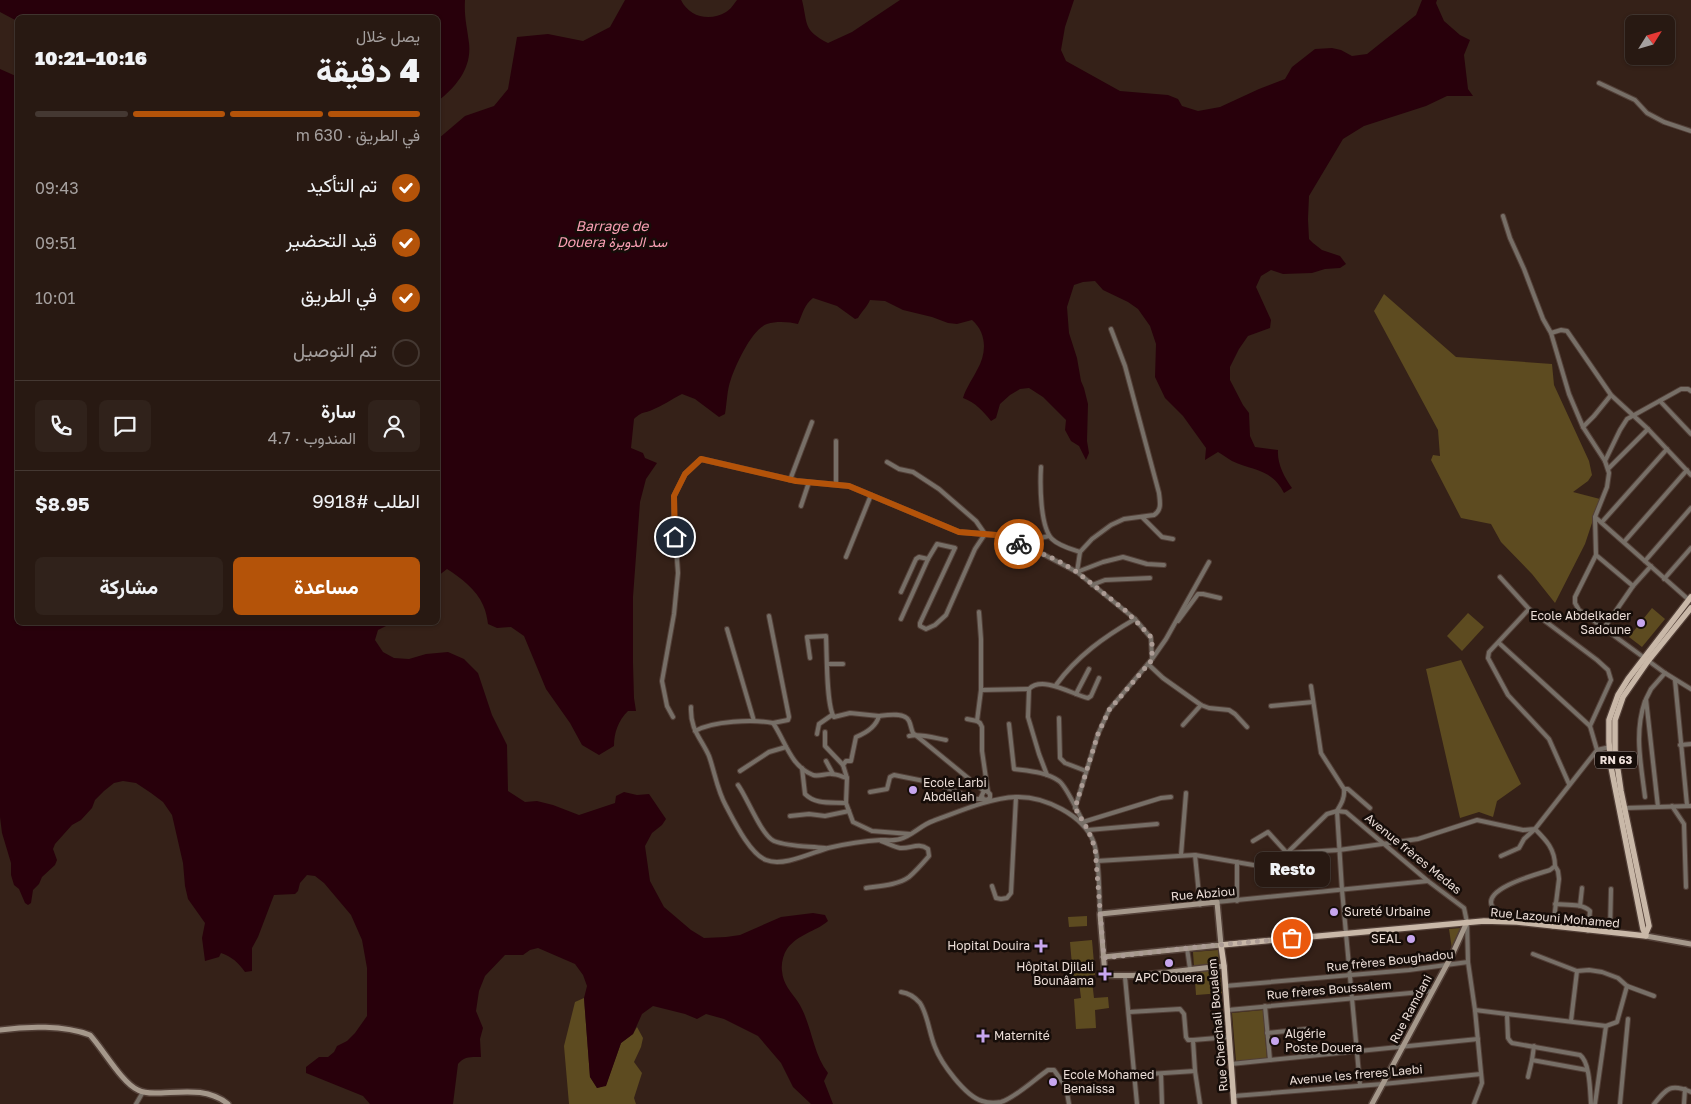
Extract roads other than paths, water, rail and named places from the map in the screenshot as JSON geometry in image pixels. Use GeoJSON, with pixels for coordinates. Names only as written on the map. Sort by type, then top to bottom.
{"type":"FeatureCollection","features":[{"type":"Feature","properties":{"kind":"main road"},"geometry":{"type":"LineString","coordinates":[[1646,659],[1690,599]]}},
{"type":"Feature","properties":{"kind":"main road"},"geometry":{"type":"LineString","coordinates":[[1646,934],[1643,929],[1615,792],[1609,720],[1614,703],[1628,679],[1691,608]]}},
{"type":"Feature","properties":{"kind":"main road","name":"RN 63"},"geometry":{"type":"LineString","coordinates":[[1612,747],[1649,926],[1646,934]]}},
{"type":"Feature","properties":{"kind":"main road","name":"Rue Lazouni Mohamed"},"geometry":{"type":"LineString","coordinates":[[1221,944],[1484,921],[1517,922],[1610,933],[1646,934]]}},
{"type":"Feature","properties":{"kind":"main road","name":"Rue Cherchali Boualem"},"geometry":{"type":"LineString","coordinates":[[1221,944],[1228,1010],[1234,1104]]}},
{"type":"Feature","properties":{"kind":"street"},"geometry":{"type":"LineString","coordinates":[[1600,83],[1635,100],[1648,113],[1664,122],[1691,130]]}},
{"type":"Feature","properties":{"kind":"street"},"geometry":{"type":"LineString","coordinates":[[1503,216],[1543,319],[1551,332],[1569,394],[1583,427],[1605,461],[1608,470],[1607,487],[1595,517],[1596,555],[1574,603],[1579,610],[1665,673],[1691,689]]}},
{"type":"Feature","properties":{"kind":"street"},"geometry":{"type":"LineString","coordinates":[[1077,572],[1080,552],[1092,539],[1111,525],[1124,519],[1157,513],[1160,508],[1159,493],[1125,366],[1110,329]]}},
{"type":"Feature","properties":{"kind":"street"},"geometry":{"type":"LineString","coordinates":[[1551,332],[1560,330],[1567,332],[1611,395],[1648,429],[1691,474]]}},
{"type":"Feature","properties":{"kind":"street"},"geometry":{"type":"LineString","coordinates":[[1605,461],[1624,423],[1681,389],[1691,391]]}},
{"type":"Feature","properties":{"kind":"street"},"geometry":{"type":"LineString","coordinates":[[1583,427],[1611,395]]}},
{"type":"Feature","properties":{"kind":"street"},"geometry":{"type":"LineString","coordinates":[[1660,401],[1691,434]]}},
{"type":"Feature","properties":{"kind":"street"},"geometry":{"type":"LineString","coordinates":[[790,480],[812,422]]}},
{"type":"Feature","properties":{"kind":"street"},"geometry":{"type":"LineString","coordinates":[[1608,470],[1648,429]]}},
{"type":"Feature","properties":{"kind":"street"},"geometry":{"type":"LineString","coordinates":[[836,441],[836,484]]}},
{"type":"Feature","properties":{"kind":"street"},"geometry":{"type":"LineString","coordinates":[[1602,522],[1667,449]]}},
{"type":"Feature","properties":{"kind":"street"},"geometry":{"type":"LineString","coordinates":[[673,717],[667,706],[662,681],[674,614],[678,573],[674,496],[685,474],[701,459],[790,480],[849,486],[959,532],[996,535],[1039,552],[1077,572],[1135,619],[1152,638],[1152,660]]}},
{"type":"Feature","properties":{"kind":"street"},"geometry":{"type":"LineString","coordinates":[[887,462],[899,469],[912,472],[939,489],[976,521],[985,534]]}},
{"type":"Feature","properties":{"kind":"street"},"geometry":{"type":"LineString","coordinates":[[1041,467],[1042,510],[1049,536],[1058,544],[1080,552]]}},
{"type":"Feature","properties":{"kind":"street"},"geometry":{"type":"LineString","coordinates":[[1624,542],[1687,470]]}},
{"type":"Feature","properties":{"kind":"street"},"geometry":{"type":"LineString","coordinates":[[802,506],[809,482]]}},
{"type":"Feature","properties":{"kind":"street"},"geometry":{"type":"LineString","coordinates":[[846,558],[871,495]]}},
{"type":"Feature","properties":{"kind":"street"},"geometry":{"type":"LineString","coordinates":[[1645,561],[1691,508]]}},
{"type":"Feature","properties":{"kind":"street"},"geometry":{"type":"LineString","coordinates":[[1141,516],[1162,537],[1173,539]]}},
{"type":"Feature","properties":{"kind":"street"},"geometry":{"type":"LineString","coordinates":[[1595,517],[1690,599]]}},
{"type":"Feature","properties":{"kind":"street"},"geometry":{"type":"LineString","coordinates":[[1029,532],[1040,538],[1049,536]]}},
{"type":"Feature","properties":{"kind":"street"},"geometry":{"type":"LineString","coordinates":[[901,619],[928,559],[937,544],[955,548],[920,626],[926,629],[935,625],[946,615],[975,549],[985,534]]}},
{"type":"Feature","properties":{"kind":"street"},"geometry":{"type":"LineString","coordinates":[[1664,578],[1691,548]]}},
{"type":"Feature","properties":{"kind":"street"},"geometry":{"type":"LineString","coordinates":[[1596,555],[1633,586]]}},
{"type":"Feature","properties":{"kind":"street"},"geometry":{"type":"LineString","coordinates":[[901,592],[916,559],[919,557],[928,559]]}},
{"type":"Feature","properties":{"kind":"street"},"geometry":{"type":"LineString","coordinates":[[1077,572],[1123,557],[1148,564],[1164,565]]}},
{"type":"Feature","properties":{"kind":"street"},"geometry":{"type":"LineString","coordinates":[[1075,808],[1098,734],[1109,710],[1152,660],[1176,622],[1209,562]]}},
{"type":"Feature","properties":{"kind":"street"},"geometry":{"type":"LineString","coordinates":[[1604,628],[1633,586],[1651,566]]}},
{"type":"Feature","properties":{"kind":"street"},"geometry":{"type":"LineString","coordinates":[[1500,577],[1529,609],[1598,660],[1608,670],[1610,675],[1609,685],[1590,726]]}},
{"type":"Feature","properties":{"kind":"street"},"geometry":{"type":"LineString","coordinates":[[1092,585],[1105,580],[1150,578]]}},
{"type":"Feature","properties":{"kind":"street"},"geometry":{"type":"LineString","coordinates":[[1176,622],[1182,618],[1198,594],[1220,598]]}},
{"type":"Feature","properties":{"kind":"street"},"geometry":{"type":"LineString","coordinates":[[1529,609],[1488,654],[1489,660],[1508,695],[1549,738],[1569,784]]}},
{"type":"Feature","properties":{"kind":"street"},"geometry":{"type":"LineString","coordinates":[[975,722],[981,690],[981,639],[978,612]]}},
{"type":"Feature","properties":{"kind":"street"},"geometry":{"type":"LineString","coordinates":[[695,731],[702,727],[754,721],[773,722],[788,720],[790,717],[769,616]]}},
{"type":"Feature","properties":{"kind":"street"},"geometry":{"type":"LineString","coordinates":[[1056,685],[1077,659],[1112,633],[1135,619]]}},
{"type":"Feature","properties":{"kind":"street"},"geometry":{"type":"LineString","coordinates":[[727,629],[754,721]]}},
{"type":"Feature","properties":{"kind":"street"},"geometry":{"type":"LineString","coordinates":[[810,658],[806,637],[826,636],[832,715]]}},
{"type":"Feature","properties":{"kind":"street"},"geometry":{"type":"LineString","coordinates":[[1499,643],[1590,726],[1597,750]]}},
{"type":"Feature","properties":{"kind":"street"},"geometry":{"type":"LineString","coordinates":[[827,664],[843,664]]}},
{"type":"Feature","properties":{"kind":"street"},"geometry":{"type":"LineString","coordinates":[[1148,664],[1163,678],[1201,706],[1229,710],[1247,727]]}},
{"type":"Feature","properties":{"kind":"street"},"geometry":{"type":"LineString","coordinates":[[1076,694],[1081,681],[1089,669]]}},
{"type":"Feature","properties":{"kind":"street"},"geometry":{"type":"LineString","coordinates":[[1645,796],[1638,744],[1641,714],[1651,689],[1665,673]]}},
{"type":"Feature","properties":{"kind":"street"},"geometry":{"type":"LineString","coordinates":[[981,690],[1029,689],[1035,685],[1056,685],[1086,697],[1090,696],[1100,678]]}},
{"type":"Feature","properties":{"kind":"street"},"geometry":{"type":"LineString","coordinates":[[1625,808],[1689,805],[1680,745],[1675,680]]}},
{"type":"Feature","properties":{"kind":"street"},"geometry":{"type":"LineString","coordinates":[[1311,686],[1321,753],[1344,789],[1348,790],[1370,808]]}},
{"type":"Feature","properties":{"kind":"street"},"geometry":{"type":"LineString","coordinates":[[1029,689],[1028,717],[1047,775]]}},
{"type":"Feature","properties":{"kind":"street"},"geometry":{"type":"LineString","coordinates":[[1646,699],[1658,806]]}},
{"type":"Feature","properties":{"kind":"street"},"geometry":{"type":"LineString","coordinates":[[1272,706],[1313,702]]}},
{"type":"Feature","properties":{"kind":"street"},"geometry":{"type":"LineString","coordinates":[[1183,725],[1201,706]]}},
{"type":"Feature","properties":{"kind":"street"},"geometry":{"type":"LineString","coordinates":[[691,707],[695,731],[708,755],[716,786],[724,804],[756,853],[772,862],[782,862],[827,848],[879,840],[898,840],[927,823],[983,799],[986,792],[982,727],[980,723],[967,720]]}},
{"type":"Feature","properties":{"kind":"street"},"geometry":{"type":"LineString","coordinates":[[817,734],[819,724],[832,715],[834,717],[850,713],[905,717],[908,719],[911,730],[917,736],[990,794],[991,799]]}},
{"type":"Feature","properties":{"kind":"street"},"geometry":{"type":"LineString","coordinates":[[842,765],[846,760],[852,761],[856,737],[876,724],[879,716]]}},
{"type":"Feature","properties":{"kind":"street"},"geometry":{"type":"LineString","coordinates":[[1059,718],[1060,758],[1066,763],[1086,770]]}},
{"type":"Feature","properties":{"kind":"street"},"geometry":{"type":"LineString","coordinates":[[773,722],[792,757],[802,768],[814,775],[833,774],[848,778]]}},
{"type":"Feature","properties":{"kind":"street"},"geometry":{"type":"LineString","coordinates":[[1009,724],[1014,769],[1047,775],[1059,782],[1064,787],[1088,830],[1095,848],[1105,975],[1125,977],[1224,966]]}},
{"type":"Feature","properties":{"kind":"street"},"geometry":{"type":"LineString","coordinates":[[824,732],[825,746],[842,765],[848,778],[846,802],[853,822],[872,831],[910,834]]}},
{"type":"Feature","properties":{"kind":"street"},"geometry":{"type":"LineString","coordinates":[[909,736],[924,736],[946,740]]}},
{"type":"Feature","properties":{"kind":"street"},"geometry":{"type":"LineString","coordinates":[[1680,745],[1691,744]]}},
{"type":"Feature","properties":{"kind":"street"},"geometry":{"type":"LineString","coordinates":[[740,771],[768,752],[786,747]]}},
{"type":"Feature","properties":{"kind":"street"},"geometry":{"type":"LineString","coordinates":[[1501,856],[1519,848],[1524,839],[1535,829],[1597,750],[1612,747]]}},
{"type":"Feature","properties":{"kind":"street"},"geometry":{"type":"LineString","coordinates":[[826,761],[833,774]]}},
{"type":"Feature","properties":{"kind":"street"},"geometry":{"type":"LineString","coordinates":[[802,768],[807,797],[815,802],[846,802]]}},
{"type":"Feature","properties":{"kind":"street"},"geometry":{"type":"LineString","coordinates":[[870,792],[887,789],[890,777],[894,775],[934,783],[983,799],[1016,797],[1033,799],[1062,809],[1080,823],[1090,836]]}},
{"type":"Feature","properties":{"kind":"street"},"geometry":{"type":"LineString","coordinates":[[738,785],[772,840],[827,848]]}},
{"type":"Feature","properties":{"kind":"street"},"geometry":{"type":"LineString","coordinates":[[1344,789],[1342,803],[1337,811],[1339,850],[1360,1084]]}},
{"type":"Feature","properties":{"kind":"street"},"geometry":{"type":"LineString","coordinates":[[1181,855],[1186,793]]}},
{"type":"Feature","properties":{"kind":"street"},"geometry":{"type":"LineString","coordinates":[[992,886],[998,899],[1007,898],[1011,893],[1016,797]]}},
{"type":"Feature","properties":{"kind":"street"},"geometry":{"type":"LineString","coordinates":[[1083,822],[1161,798],[1171,797]]}},
{"type":"Feature","properties":{"kind":"street"},"geometry":{"type":"LineString","coordinates":[[1672,806],[1684,824],[1686,887]]}},
{"type":"Feature","properties":{"kind":"street"},"geometry":{"type":"LineString","coordinates":[[1097,861],[1196,855],[1271,868],[1321,818],[1337,811]]}},
{"type":"Feature","properties":{"kind":"street","name":"Avenue frères Medas"},"geometry":{"type":"LineString","coordinates":[[1337,811],[1348,813],[1428,882],[1464,908],[1467,922]]}},
{"type":"Feature","properties":{"kind":"street"},"geometry":{"type":"LineString","coordinates":[[790,816],[809,814],[825,816],[849,812]]}},
{"type":"Feature","properties":{"kind":"street"},"geometry":{"type":"LineString","coordinates":[[1287,853],[1339,850],[1418,839],[1478,820],[1523,830],[1535,829],[1548,842],[1553,851],[1555,866],[1558,871],[1559,879],[1553,927]]}},
{"type":"Feature","properties":{"kind":"street"},"geometry":{"type":"LineString","coordinates":[[1088,830],[1156,824]]}},
{"type":"Feature","properties":{"kind":"street"},"geometry":{"type":"LineString","coordinates":[[1253,841],[1268,832],[1287,853]]}},
{"type":"Feature","properties":{"kind":"street"},"geometry":{"type":"LineString","coordinates":[[866,888],[901,881],[910,876],[929,856],[928,849],[923,846],[899,848],[879,840]]}},
{"type":"Feature","properties":{"kind":"street"},"geometry":{"type":"LineString","coordinates":[[1196,855],[1200,905]]}},
{"type":"Feature","properties":{"kind":"street"},"geometry":{"type":"LineString","coordinates":[[1236,862],[1237,901]]}},
{"type":"Feature","properties":{"kind":"street"},"geometry":{"type":"LineString","coordinates":[[1517,922],[1495,909],[1491,901],[1493,896],[1503,887],[1550,870],[1555,866]]}},
{"type":"Feature","properties":{"kind":"street","name":"Rue Abziou"},"geometry":{"type":"LineString","coordinates":[[1100,914],[1428,882]]}},
{"type":"Feature","properties":{"kind":"street"},"geometry":{"type":"LineString","coordinates":[[1580,906],[1582,888]]}},
{"type":"Feature","properties":{"kind":"street"},"geometry":{"type":"LineString","coordinates":[[1610,933],[1611,889]]}},
{"type":"Feature","properties":{"kind":"street"},"geometry":{"type":"LineString","coordinates":[[1217,902],[1221,944]]}},
{"type":"Feature","properties":{"kind":"street"},"geometry":{"type":"LineString","coordinates":[[1556,904],[1587,908],[1590,911],[1588,931]]}},
{"type":"Feature","properties":{"kind":"street"},"geometry":{"type":"LineString","coordinates":[[1467,922],[1468,962],[1482,1083],[1474,1104]]}},
{"type":"Feature","properties":{"kind":"street","name":"Rue Ramdani"},"geometry":{"type":"LineString","coordinates":[[1372,1104],[1467,922]]}},
{"type":"Feature","properties":{"kind":"street"},"geometry":{"type":"LineString","coordinates":[[1646,934],[1691,944]]}},
{"type":"Feature","properties":{"kind":"street","name":"Rue Lazouni Mohamed"},"geometry":{"type":"LineString","coordinates":[[1104,958],[1221,944]]}},
{"type":"Feature","properties":{"kind":"street"},"geometry":{"type":"LineString","coordinates":[[1187,948],[1190,969]]}},
{"type":"Feature","properties":{"kind":"street"},"geometry":{"type":"LineString","coordinates":[[1533,954],[1577,971],[1602,972],[1618,978],[1627,986],[1654,996]]}},
{"type":"Feature","properties":{"kind":"street","name":"Rue frères Boughadou"},"geometry":{"type":"LineString","coordinates":[[1225,986],[1351,976],[1468,962]]}},
{"type":"Feature","properties":{"kind":"street"},"geometry":{"type":"LineString","coordinates":[[1571,1021],[1577,971]]}},
{"type":"Feature","properties":{"kind":"street"},"geometry":{"type":"LineString","coordinates":[[1125,977],[1137,1104]]}},
{"type":"Feature","properties":{"kind":"street"},"geometry":{"type":"LineString","coordinates":[[1475,1010],[1606,1026],[1616,1022],[1627,986]]}},
{"type":"Feature","properties":{"kind":"street","name":"Rue frères Boussalem"},"geometry":{"type":"LineString","coordinates":[[1228,1010],[1432,991]]}},
{"type":"Feature","properties":{"kind":"street"},"geometry":{"type":"LineString","coordinates":[[900,992],[908,993],[920,1003],[941,1059],[971,1096],[981,1101],[1001,1102],[1018,1093],[1048,1070],[1054,1070],[1066,1086],[1069,1104]]}},
{"type":"Feature","properties":{"kind":"street"},"geometry":{"type":"LineString","coordinates":[[1265,1006],[1270,1060]]}},
{"type":"Feature","properties":{"kind":"street"},"geometry":{"type":"LineString","coordinates":[[1128,1012],[1180,1009],[1184,1014],[1186,1037],[1188,1040],[1230,1037]]}},
{"type":"Feature","properties":{"kind":"street"},"geometry":{"type":"LineString","coordinates":[[1507,1014],[1510,1041],[1580,1055],[1586,1061],[1593,1104]]}},
{"type":"Feature","properties":{"kind":"street"},"geometry":{"type":"LineString","coordinates":[[1620,1104],[1628,1019]]}},
{"type":"Feature","properties":{"kind":"street"},"geometry":{"type":"LineString","coordinates":[[1593,1104],[1606,1026]]}},
{"type":"Feature","properties":{"kind":"street"},"geometry":{"type":"LineString","coordinates":[[0,1030],[27,1027],[81,1032],[90,1035],[128,1083],[137,1090],[148,1093],[198,1091],[212,1095],[228,1104]]}},
{"type":"Feature","properties":{"kind":"street"},"geometry":{"type":"LineString","coordinates":[[1267,1033],[1306,1030]]}},
{"type":"Feature","properties":{"kind":"street"},"geometry":{"type":"LineString","coordinates":[[1231,1064],[1478,1039]]}},
{"type":"Feature","properties":{"kind":"street"},"geometry":{"type":"LineString","coordinates":[[1193,1040],[1200,1104]]}},
{"type":"Feature","properties":{"kind":"street"},"geometry":{"type":"LineString","coordinates":[[1528,1077],[1534,1046]]}},
{"type":"Feature","properties":{"kind":"street"},"geometry":{"type":"LineString","coordinates":[[1532,1060],[1587,1070]]}},
{"type":"Feature","properties":{"kind":"street"},"geometry":{"type":"LineString","coordinates":[[1134,1075],[1195,1072]]}},
{"type":"Feature","properties":{"kind":"street"},"geometry":{"type":"LineString","coordinates":[[1161,1074],[1162,1104]]}},
{"type":"Feature","properties":{"kind":"street","name":"Avenue les freres Laebi"},"geometry":{"type":"LineString","coordinates":[[1234,1096],[1480,1074]]}},
{"type":"Feature","properties":{"kind":"street"},"geometry":{"type":"LineString","coordinates":[[1654,1104],[1666,1090],[1676,1087],[1691,1092]]}},
{"type":"Feature","properties":{"kind":"street"},"geometry":{"type":"LineString","coordinates":[[1684,1104],[1685,1089]]}},
{"type":"Feature","properties":{"kind":"street"},"geometry":{"type":"LineString","coordinates":[[136,1104],[143,1092]]}},
{"type":"Feature","properties":{"kind":"water"},"geometry":{"type":"Polygon","coordinates":[[[0,0],[465,0],[469,52],[465,69],[457,83],[440,99],[440,15],[15,15],[15,20],[0,12],[0,0]]]}},
{"type":"Feature","properties":{"kind":"water","name":"Barrage de Douera سد الدويرة"},"geometry":{"type":"Polygon","coordinates":[[[625,0],[681,0],[695,14],[713,17],[726,12],[737,0],[802,0],[806,21],[810,30],[828,43],[852,32],[900,0],[1074,0],[1065,27],[1061,50],[1066,61],[1120,91],[1168,95],[1178,99],[1182,106],[1198,111],[1220,107],[1285,79],[1292,67],[1315,49],[1332,48],[1352,56],[1367,54],[1416,15],[1422,0],[1437,0],[1436,3],[1444,21],[1460,35],[1470,40],[1464,55],[1468,89],[1473,96],[1447,96],[1426,106],[1364,126],[1343,139],[1309,196],[1308,219],[1309,239],[1322,250],[1340,256],[1346,264],[1340,268],[1325,269],[1312,273],[1283,274],[1271,270],[1261,276],[1256,287],[1271,320],[1270,328],[1248,336],[1230,367],[1230,380],[1249,413],[1250,436],[1255,447],[1278,450],[1282,470],[1292,488],[1284,493],[1274,479],[1268,475],[1232,461],[1218,452],[1205,460],[1206,448],[1183,416],[1165,398],[1155,377],[1156,344],[1150,326],[1138,309],[1103,290],[1095,281],[1074,285],[1067,307],[1069,333],[1088,404],[1087,441],[1089,453],[1086,460],[1079,446],[1071,441],[1065,430],[1066,420],[1043,397],[1029,388],[1020,389],[1010,395],[1000,404],[996,418],[991,421],[972,402],[963,398],[980,364],[984,350],[981,331],[972,320],[957,324],[948,323],[903,310],[885,301],[870,300],[858,318],[855,319],[837,306],[813,298],[806,306],[798,324],[775,322],[761,327],[750,340],[737,365],[729,387],[725,414],[719,417],[695,399],[682,394],[660,407],[637,416],[634,419],[631,448],[643,453],[645,458],[657,463],[646,479],[640,502],[633,597],[633,663],[636,711],[628,711],[617,727],[614,746],[599,755],[582,745],[570,723],[546,689],[524,636],[511,627],[497,628],[488,624],[480,599],[468,584],[447,569],[440,574],[440,137],[465,116],[494,106],[508,89],[517,37],[548,34],[583,41],[610,27],[625,0]]]}},
{"type":"Feature","properties":{"kind":"water"},"geometry":{"type":"Polygon","coordinates":[[[0,69],[15,76],[15,625],[388,625],[378,630],[375,640],[383,652],[394,658],[409,659],[426,654],[448,652],[464,659],[478,673],[492,715],[507,745],[508,791],[525,802],[537,801],[579,815],[615,803],[616,796],[624,792],[637,795],[649,794],[666,819],[652,833],[645,846],[650,881],[664,907],[691,930],[704,938],[726,937],[740,935],[781,917],[813,913],[825,915],[828,921],[801,936],[791,944],[783,957],[782,968],[786,984],[803,1011],[819,1056],[828,1073],[824,1081],[833,1104],[811,1104],[793,1087],[781,1063],[758,1036],[724,1019],[706,1014],[697,1019],[653,1006],[642,1014],[633,1034],[621,1043],[606,1086],[597,1088],[590,1077],[584,998],[587,986],[583,975],[575,964],[538,948],[530,950],[523,955],[505,955],[485,976],[479,991],[476,1011],[483,1028],[480,1039],[481,1057],[466,1058],[458,1064],[453,1104],[370,1104],[363,1096],[306,1073],[306,1067],[319,1057],[328,1057],[337,1046],[347,1041],[367,1016],[367,968],[362,940],[351,915],[324,883],[315,876],[307,875],[300,883],[295,894],[274,895],[252,948],[252,971],[245,972],[234,960],[221,953],[219,957],[205,961],[202,938],[205,923],[188,899],[183,863],[172,815],[163,802],[136,783],[123,781],[114,783],[95,800],[92,808],[81,820],[72,825],[55,844],[53,849],[57,860],[55,865],[42,877],[39,884],[33,890],[31,903],[28,905],[25,903],[19,889],[14,885],[0,817],[0,69]]]}},
{"type":"Feature","properties":{"kind":"place","name":"Ecole Abdelkader Sadoune"},"geometry":{"type":"Point","coordinates":[1641,623]}},
{"type":"Feature","properties":{"kind":"place","name":"Ecole Larbi Abdellah"},"geometry":{"type":"Point","coordinates":[913,790]}},
{"type":"Feature","properties":{"kind":"place","name":"Sureté Urbaine"},"geometry":{"type":"Point","coordinates":[1334,912]}},
{"type":"Feature","properties":{"kind":"place","name":"Resto"},"geometry":{"type":"Point","coordinates":[1292,938]}},
{"type":"Feature","properties":{"kind":"place","name":"SEAL"},"geometry":{"type":"Point","coordinates":[1411,939]}},
{"type":"Feature","properties":{"kind":"place","name":"Hopital Douira"},"geometry":{"type":"Point","coordinates":[1041,946]}},
{"type":"Feature","properties":{"kind":"place","name":"APC Douera"},"geometry":{"type":"Point","coordinates":[1169,963]}},
{"type":"Feature","properties":{"kind":"place","name":"Hôpital Djilali Bounâama"},"geometry":{"type":"Point","coordinates":[1105,974]}},
{"type":"Feature","properties":{"kind":"place","name":"Maternité"},"geometry":{"type":"Point","coordinates":[983,1036]}},
{"type":"Feature","properties":{"kind":"place","name":"Algérie Poste Douera"},"geometry":{"type":"Point","coordinates":[1275,1041]}},
{"type":"Feature","properties":{"kind":"place","name":"Ecole Mohamed Benaissa"},"geometry":{"type":"Point","coordinates":[1053,1082]}}]}
